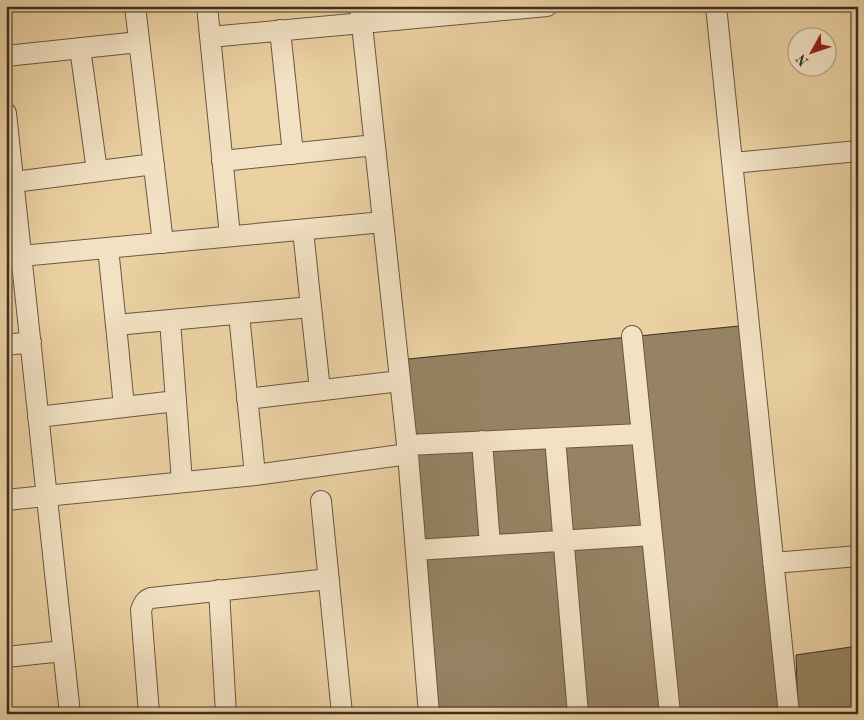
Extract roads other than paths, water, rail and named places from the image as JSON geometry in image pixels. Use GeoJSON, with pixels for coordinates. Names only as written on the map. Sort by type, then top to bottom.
{"type":"FeatureCollection","features":[{"type":"Feature","properties":{"kind":"street"},"geometry":{"type":"LineString","coordinates":[[135,6],[163,243]]}},
{"type":"Feature","properties":{"kind":"street"},"geometry":{"type":"LineString","coordinates":[[207,6],[230,236]]}},
{"type":"Feature","properties":{"kind":"street"},"geometry":{"type":"LineString","coordinates":[[210,37],[280,30],[361,14],[547,6]]}},
{"type":"Feature","properties":{"kind":"street"},"geometry":{"type":"LineString","coordinates":[[716,6],[789,714]]}},
{"type":"Feature","properties":{"kind":"street"},"geometry":{"type":"LineString","coordinates":[[361,14],[407,449],[429,714]]}},
{"type":"Feature","properties":{"kind":"street"},"geometry":{"type":"LineString","coordinates":[[280,30],[293,154]]}},
{"type":"Feature","properties":{"kind":"street"},"geometry":{"type":"LineString","coordinates":[[6,56],[139,42]]}},
{"type":"Feature","properties":{"kind":"street"},"geometry":{"type":"LineString","coordinates":[[80,48],[97,171]]}},
{"type":"Feature","properties":{"kind":"street"},"geometry":{"type":"LineString","coordinates":[[6,114],[70,714]]}},
{"type":"Feature","properties":{"kind":"street"},"geometry":{"type":"LineString","coordinates":[[222,161],[375,145]]}},
{"type":"Feature","properties":{"kind":"street"},"geometry":{"type":"LineString","coordinates":[[732,163],[858,151]]}},
{"type":"Feature","properties":{"kind":"street"},"geometry":{"type":"LineString","coordinates":[[14,182],[154,164]]}},
{"type":"Feature","properties":{"kind":"street"},"geometry":{"type":"LineString","coordinates":[[21,256],[383,222]]}},
{"type":"Feature","properties":{"kind":"street"},"geometry":{"type":"LineString","coordinates":[[303,230],[320,390]]}},
{"type":"Feature","properties":{"kind":"street"},"geometry":{"type":"LineString","coordinates":[[108,248],[124,407]]}},
{"type":"Feature","properties":{"kind":"street"},"geometry":{"type":"LineString","coordinates":[[116,325],[311,307]]}},
{"type":"Feature","properties":{"kind":"street"},"geometry":{"type":"LineString","coordinates":[[238,314],[255,475]]}},
{"type":"Feature","properties":{"kind":"street"},"geometry":{"type":"LineString","coordinates":[[170,320],[182,482]]}},
{"type":"Feature","properties":{"kind":"street"},"geometry":{"type":"LineString","coordinates":[[632,336],[670,714]]}},
{"type":"Feature","properties":{"kind":"street"},"geometry":{"type":"LineString","coordinates":[[6,345],[31,342]]}},
{"type":"Feature","properties":{"kind":"street"},"geometry":{"type":"LineString","coordinates":[[247,399],[400,381]]}},
{"type":"Feature","properties":{"kind":"street"},"geometry":{"type":"LineString","coordinates":[[38,417],[176,401]]}},
{"type":"Feature","properties":{"kind":"street"},"geometry":{"type":"LineString","coordinates":[[6,500],[255,475],[407,449],[482,441],[641,434]]}},
{"type":"Feature","properties":{"kind":"street"},"geometry":{"type":"LineString","coordinates":[[555,438],[578,714]]}},
{"type":"Feature","properties":{"kind":"street"},"geometry":{"type":"LineString","coordinates":[[482,441],[490,545]]}},
{"type":"Feature","properties":{"kind":"street"},"geometry":{"type":"LineString","coordinates":[[321,501],[342,714]]}},
{"type":"Feature","properties":{"kind":"street"},"geometry":{"type":"LineString","coordinates":[[416,550],[652,535]]}},
{"type":"Feature","properties":{"kind":"street"},"geometry":{"type":"LineString","coordinates":[[773,563],[858,556]]}},
{"type":"Feature","properties":{"kind":"street"},"geometry":{"type":"LineString","coordinates":[[149,714],[143,604],[151,598],[329,578]]}},
{"type":"Feature","properties":{"kind":"street"},"geometry":{"type":"LineString","coordinates":[[219,590],[226,714]]}},
{"type":"Feature","properties":{"kind":"street"},"geometry":{"type":"LineString","coordinates":[[6,657],[63,652]]}}]}
